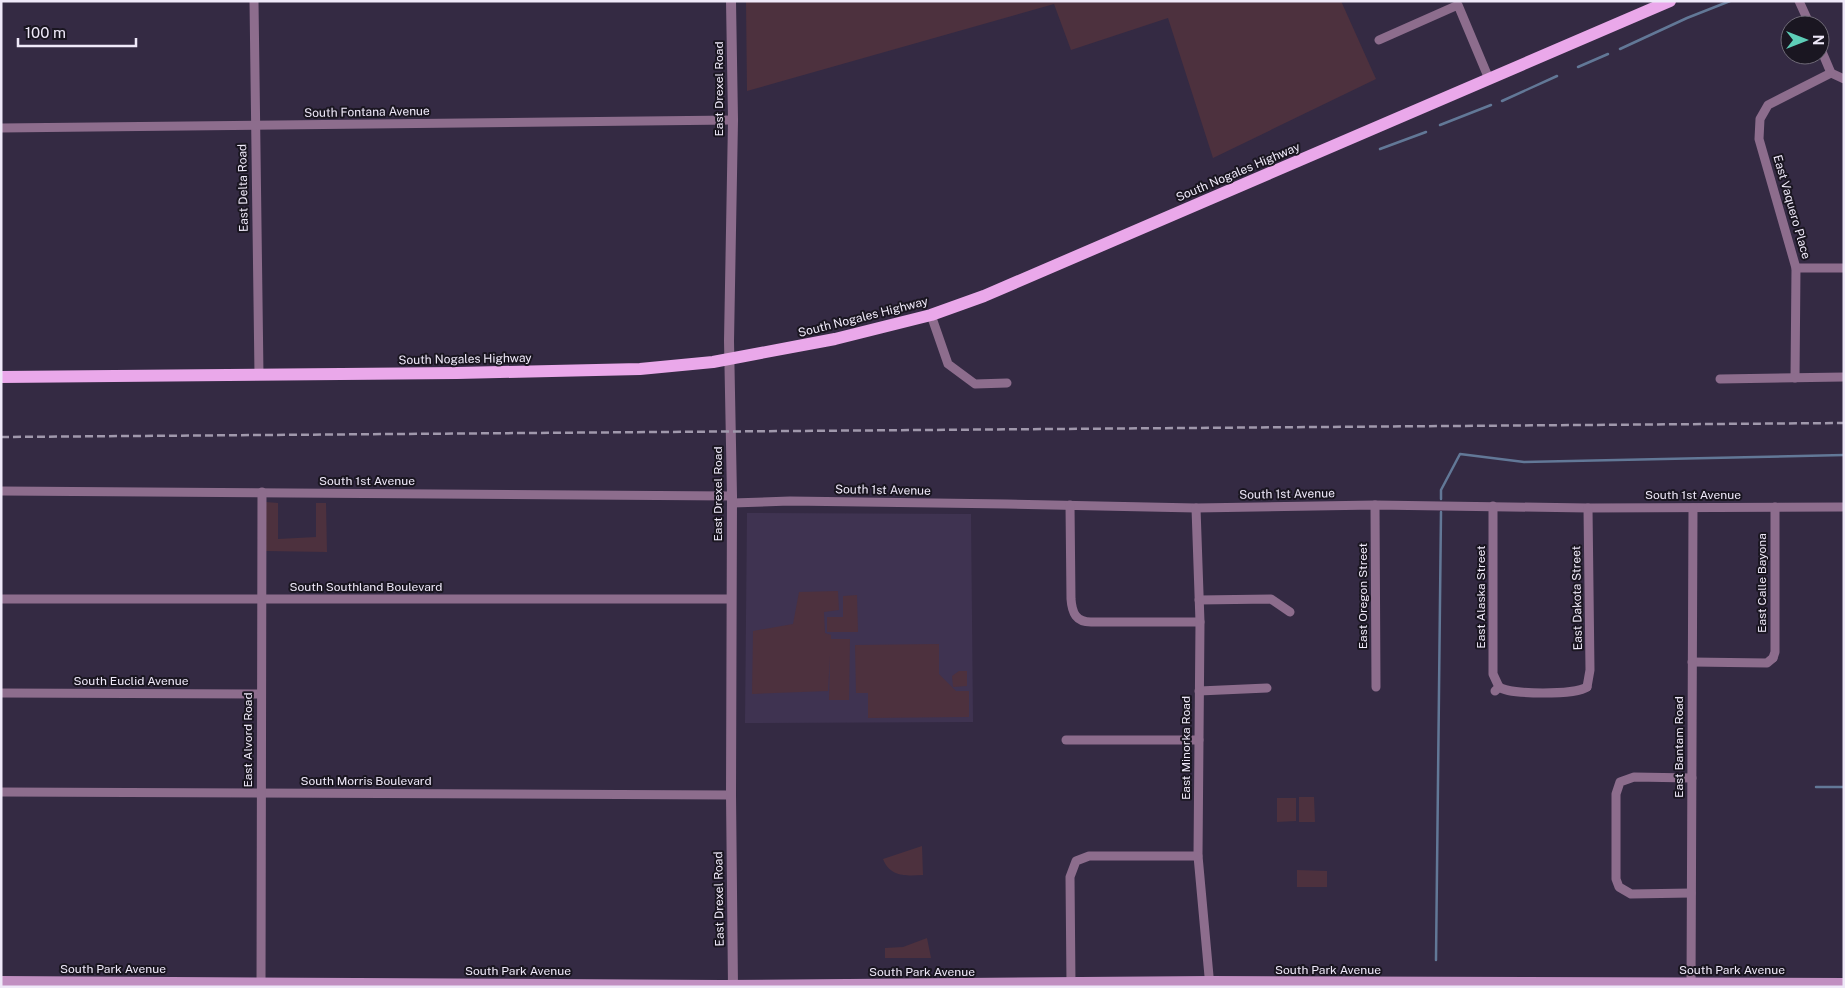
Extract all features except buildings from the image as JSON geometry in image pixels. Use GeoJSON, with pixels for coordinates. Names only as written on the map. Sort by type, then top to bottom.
{"type":"FeatureCollection","features":[{"type":"Feature","properties":{"kind":"main road","name":"South Nogales Highway"},"geometry":{"type":"LineString","coordinates":[[1,377],[640,369],[713,362],[835,340],[931,316],[1035,276],[1670,1]]}},
{"type":"Feature","properties":{"kind":"main road","name":"South Park Avenue"},"geometry":{"type":"LineString","coordinates":[[1,981],[22,984],[733,986],[1071,984],[1691,985],[1844,983]]}},
{"type":"Feature","properties":{"kind":"street","name":"East Delta Road"},"geometry":{"type":"LineString","coordinates":[[254,1],[254,125],[259,375]]}},
{"type":"Feature","properties":{"kind":"street","name":"East Drexel Road"},"geometry":{"type":"LineString","coordinates":[[731,1],[733,120],[729,358],[732,499],[731,794],[733,986]]}},
{"type":"Feature","properties":{"kind":"street"},"geometry":{"type":"LineString","coordinates":[[1799,1],[1805,15]]}},
{"type":"Feature","properties":{"kind":"street"},"geometry":{"type":"LineString","coordinates":[[1379,40],[1462,3],[1489,79]]}},
{"type":"Feature","properties":{"kind":"street"},"geometry":{"type":"LineString","coordinates":[[1828,65],[1831,72],[1844,79]]}},
{"type":"Feature","properties":{"kind":"street","name":"East Vaquero Place"},"geometry":{"type":"LineString","coordinates":[[1795,378],[1796,268],[1759,139],[1760,119],[1768,105],[1831,72]]}},
{"type":"Feature","properties":{"kind":"street","name":"South Fontana Avenue"},"geometry":{"type":"LineString","coordinates":[[1,128],[733,120]]}},
{"type":"Feature","properties":{"kind":"street"},"geometry":{"type":"LineString","coordinates":[[1796,268],[1844,268]]}},
{"type":"Feature","properties":{"kind":"street"},"geometry":{"type":"LineString","coordinates":[[931,316],[948,364],[975,384],[1008,384]]}},
{"type":"Feature","properties":{"kind":"street"},"geometry":{"type":"LineString","coordinates":[[1720,379],[1844,377]]}},
{"type":"Feature","properties":{"kind":"street","name":"South 1st Avenue"},"geometry":{"type":"LineString","coordinates":[[1,491],[262,492],[1196,508],[1375,505],[1588,508],[1844,507]]}},
{"type":"Feature","properties":{"kind":"street","name":"East Alvord Road"},"geometry":{"type":"LineString","coordinates":[[261,985],[262,492]]}},
{"type":"Feature","properties":{"kind":"street"},"geometry":{"type":"LineString","coordinates":[[1070,505],[1071,599],[1074,619],[1084,622],[1200,622]]}},
{"type":"Feature","properties":{"kind":"street","name":"East Oregon Street"},"geometry":{"type":"LineString","coordinates":[[1375,505],[1376,687]]}},
{"type":"Feature","properties":{"kind":"street","name":"East Alaska Street"},"geometry":{"type":"LineString","coordinates":[[1493,506],[1493,674],[1497,689],[1511,692],[1556,692],[1589,689]]}},
{"type":"Feature","properties":{"kind":"street","name":"East Minorka Road"},"geometry":{"type":"LineString","coordinates":[[1196,508],[1200,600],[1198,856],[1210,984]]}},
{"type":"Feature","properties":{"kind":"street","name":"East Dakota Street"},"geometry":{"type":"LineString","coordinates":[[1588,508],[1589,689]]}},
{"type":"Feature","properties":{"kind":"street","name":"East Bantam Road"},"geometry":{"type":"LineString","coordinates":[[1691,985],[1692,508]]}},
{"type":"Feature","properties":{"kind":"street","name":"East Calle Bayona"},"geometry":{"type":"LineString","coordinates":[[1692,662],[1776,662],[1775,508]]}},
{"type":"Feature","properties":{"kind":"street","name":"South Southland Boulevard"},"geometry":{"type":"LineString","coordinates":[[1,599],[731,599]]}},
{"type":"Feature","properties":{"kind":"street"},"geometry":{"type":"LineString","coordinates":[[1200,600],[1271,599],[1290,612]]}},
{"type":"Feature","properties":{"kind":"street"},"geometry":{"type":"LineString","coordinates":[[1199,691],[1267,688]]}},
{"type":"Feature","properties":{"kind":"street","name":"South Euclid Avenue"},"geometry":{"type":"LineString","coordinates":[[1,693],[261,694]]}},
{"type":"Feature","properties":{"kind":"street"},"geometry":{"type":"LineString","coordinates":[[1066,740],[1199,740]]}},
{"type":"Feature","properties":{"kind":"street"},"geometry":{"type":"LineString","coordinates":[[1691,894],[1631,894],[1619,891],[1616,878],[1616,794],[1619,780],[1629,777],[1692,778]]}},
{"type":"Feature","properties":{"kind":"street","name":"South Morris Boulevard"},"geometry":{"type":"LineString","coordinates":[[1,792],[731,794]]}},
{"type":"Feature","properties":{"kind":"street"},"geometry":{"type":"LineString","coordinates":[[1071,984],[1070,877],[1074,858],[1089,856],[1198,856]]}},
{"type":"Feature","properties":{"kind":"shaded area"},"geometry":{"type":"Polygon","coordinates":[[[746,1],[1341,1],[1376,79],[1213,158],[1168,18],[1071,50],[1054,4],[747,91],[746,1]]]}},
{"type":"Feature","properties":{"kind":"shaded area"},"geometry":{"type":"Polygon","coordinates":[[[266,502],[278,503],[278,539],[316,537],[316,503],[326,503],[327,552],[266,551],[266,502]]]}},
{"type":"Feature","properties":{"kind":"shaded area"},"geometry":{"type":"Polygon","coordinates":[[[747,513],[971,514],[973,722],[745,723],[747,513]]]}},
{"type":"Feature","properties":{"kind":"shaded area"},"geometry":{"type":"Polygon","coordinates":[[[838,591],[839,610],[824,612],[825,633],[831,635],[831,639],[850,639],[849,700],[829,700],[830,655],[828,691],[752,694],[753,631],[793,624],[799,592],[838,591]]]}},
{"type":"Feature","properties":{"kind":"shaded area"},"geometry":{"type":"Polygon","coordinates":[[[857,595],[858,632],[827,632],[827,617],[843,617],[843,596],[857,595]]]}},
{"type":"Feature","properties":{"kind":"shaded area"},"geometry":{"type":"Polygon","coordinates":[[[939,644],[939,674],[956,691],[969,691],[969,717],[868,718],[868,693],[856,693],[855,645],[939,644]]]}},
{"type":"Feature","properties":{"kind":"shaded area"},"geometry":{"type":"Polygon","coordinates":[[[959,671],[967,671],[967,686],[953,687],[952,676],[959,671]]]}},
{"type":"Feature","properties":{"kind":"shaded area"},"geometry":{"type":"Polygon","coordinates":[[[1299,797],[1314,797],[1315,822],[1299,822],[1299,797]]]}},
{"type":"Feature","properties":{"kind":"shaded area"},"geometry":{"type":"Polygon","coordinates":[[[1277,798],[1296,798],[1296,821],[1277,822],[1277,798]]]}},
{"type":"Feature","properties":{"kind":"shaded area"},"geometry":{"type":"Polygon","coordinates":[[[922,846],[923,875],[905,875],[894,872],[886,865],[883,859],[922,846]]]}},
{"type":"Feature","properties":{"kind":"shaded area"},"geometry":{"type":"Polygon","coordinates":[[[1297,870],[1327,871],[1327,887],[1297,887],[1297,870]]]}},
{"type":"Feature","properties":{"kind":"shaded area"},"geometry":{"type":"Polygon","coordinates":[[[927,938],[931,958],[885,958],[885,948],[903,947],[927,938]]]}},
{"type":"Feature","properties":{"kind":"waterway"},"geometry":{"type":"LineString","coordinates":[[1620,49],[1687,18],[1730,1]]}},
{"type":"Feature","properties":{"kind":"waterway"},"geometry":{"type":"LineString","coordinates":[[1578,67],[1608,54]]}},
{"type":"Feature","properties":{"kind":"waterway"},"geometry":{"type":"LineString","coordinates":[[1502,101],[1557,76]]}},
{"type":"Feature","properties":{"kind":"waterway"},"geometry":{"type":"LineString","coordinates":[[1440,125],[1491,105]]}},
{"type":"Feature","properties":{"kind":"waterway"},"geometry":{"type":"LineString","coordinates":[[1380,149],[1426,132]]}},
{"type":"Feature","properties":{"kind":"waterway"},"geometry":{"type":"LineString","coordinates":[[1441,499],[1441,490],[1460,454],[1524,462],[1844,455]]}},
{"type":"Feature","properties":{"kind":"waterway"},"geometry":{"type":"LineString","coordinates":[[1436,960],[1441,512]]}},
{"type":"Feature","properties":{"kind":"waterway"},"geometry":{"type":"LineString","coordinates":[[1816,787],[1844,787]]}},
{"type":"Feature","properties":{"kind":"railway"},"geometry":{"type":"LineString","coordinates":[[1,437],[1844,423]]}}]}
